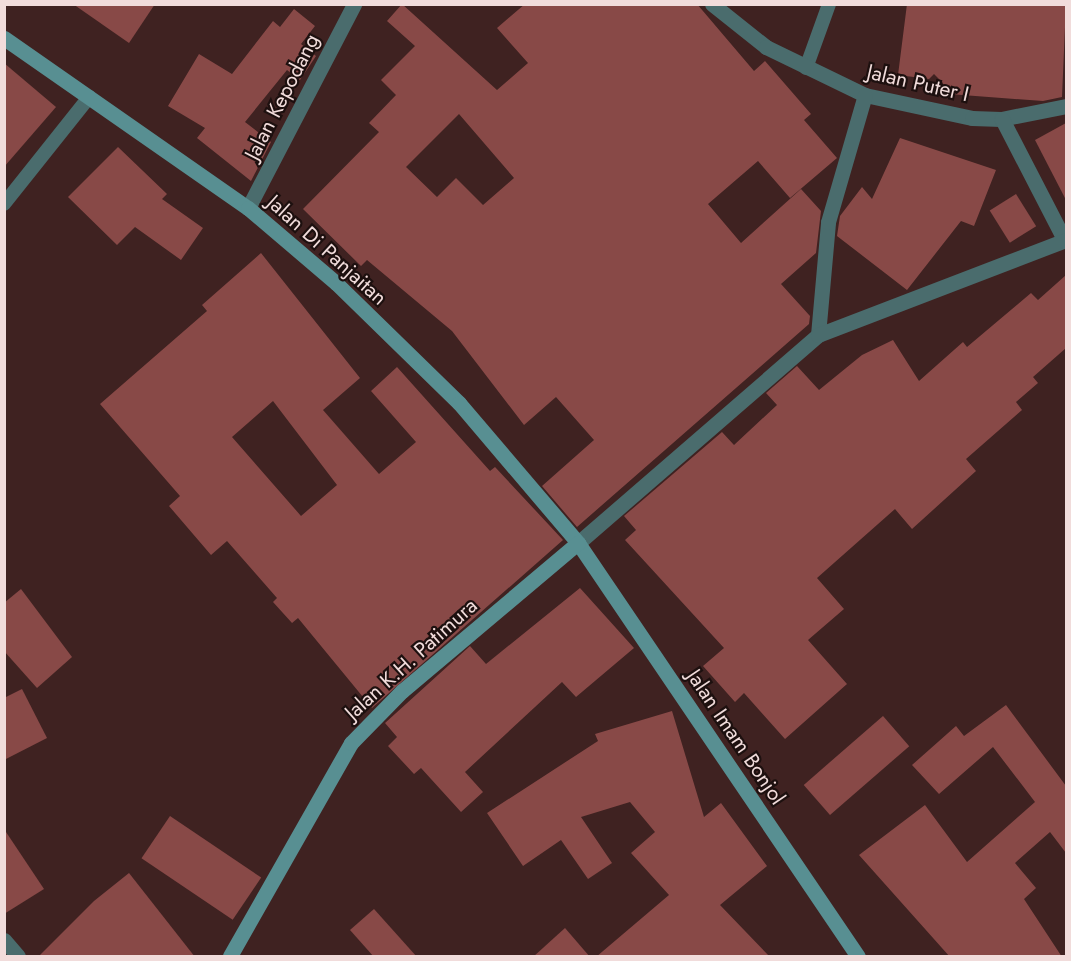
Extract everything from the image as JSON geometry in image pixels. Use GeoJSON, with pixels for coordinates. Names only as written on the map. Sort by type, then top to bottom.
{"type":"FeatureCollection","features":[{"type":"Feature","properties":{"kind":"street","name":"Jalan Kepodang"},"geometry":{"type":"LineString","coordinates":[[248,208],[354,4]]}},
{"type":"Feature","properties":{"kind":"street","name":"Jalan Puter I"},"geometry":{"type":"LineString","coordinates":[[712,4],[766,47],[865,95],[943,114],[1002,119],[1066,106]]}},
{"type":"Feature","properties":{"kind":"street","name":"Jalan Di Panjaitan"},"geometry":{"type":"LineString","coordinates":[[6,40],[248,208],[452,396],[578,543]]}},
{"type":"Feature","properties":{"kind":"street"},"geometry":{"type":"LineString","coordinates":[[818,335],[828,222],[865,95]]}},
{"type":"Feature","properties":{"kind":"street"},"geometry":{"type":"LineString","coordinates":[[578,543],[818,335],[1066,240],[1002,119]]}},
{"type":"Feature","properties":{"kind":"street","name":"Jalan K.H. Patimura"},"geometry":{"type":"LineString","coordinates":[[230,957],[351,742],[402,691],[578,543]]}},
{"type":"Feature","properties":{"kind":"street","name":"Jalan Imam Bonjol"},"geometry":{"type":"LineString","coordinates":[[578,543],[858,957]]}},
{"type":"Feature","properties":{"kind":"street"},"geometry":{"type":"LineString","coordinates":[[4,940],[18,957]]}},
{"type":"Feature","properties":{"kind":"lane"},"geometry":{"type":"LineString","coordinates":[[806,68],[829,4]]}},
{"type":"Feature","properties":{"kind":"lane"},"geometry":{"type":"LineString","coordinates":[[4,204],[89,97]]}},
{"type":"Feature","properties":{"kind":"building"},"geometry":{"type":"Polygon","coordinates":[[[73,4],[155,4],[129,43],[73,4]]]}},
{"type":"Feature","properties":{"kind":"building"},"geometry":{"type":"Polygon","coordinates":[[[402,4],[497,90],[528,63],[497,28],[525,4],[697,4],[754,71],[765,61],[811,114],[804,120],[837,158],[790,198],[758,161],[708,204],[741,243],[801,189],[821,211],[816,253],[781,284],[810,316],[809,324],[577,527],[542,486],[594,440],[556,397],[524,425],[452,331],[367,260],[361,266],[303,209],[379,132],[369,123],[396,95],[381,80],[415,46],[387,21],[402,4]],[[459,114],[406,167],[437,197],[456,178],[483,205],[514,178],[459,114]]]}},
{"type":"Feature","properties":{"kind":"building"},"geometry":{"type":"Polygon","coordinates":[[[907,4],[1066,4],[1062,97],[1043,101],[936,93],[943,83],[934,74],[929,79],[898,75],[907,4]]]}},
{"type":"Feature","properties":{"kind":"building"},"geometry":{"type":"Polygon","coordinates":[[[294,9],[315,26],[301,44],[316,56],[300,80],[287,70],[245,122],[271,142],[251,181],[197,138],[205,128],[168,106],[199,54],[232,74],[273,21],[280,27],[294,9]]]}},
{"type":"Feature","properties":{"kind":"building"},"geometry":{"type":"Polygon","coordinates":[[[4,63],[56,107],[4,167],[4,63]]]}},
{"type":"Feature","properties":{"kind":"building"},"geometry":{"type":"Polygon","coordinates":[[[1066,123],[1066,200],[1035,140],[1066,123]]]}},
{"type":"Feature","properties":{"kind":"building"},"geometry":{"type":"Polygon","coordinates":[[[900,138],[996,170],[974,226],[961,221],[907,290],[837,236],[840,216],[862,187],[872,199],[900,138]]]}},
{"type":"Feature","properties":{"kind":"building"},"geometry":{"type":"Polygon","coordinates":[[[118,147],[167,194],[162,199],[203,228],[181,260],[135,227],[117,245],[68,197],[118,147]]]}},
{"type":"Feature","properties":{"kind":"building"},"geometry":{"type":"Polygon","coordinates":[[[1016,194],[1036,226],[1010,243],[990,210],[1016,194]]]}},
{"type":"Feature","properties":{"kind":"building"},"geometry":{"type":"Polygon","coordinates":[[[261,253],[360,378],[323,410],[379,474],[416,442],[371,391],[397,367],[490,471],[495,467],[563,540],[372,708],[298,618],[292,623],[273,602],[277,598],[227,541],[211,555],[169,506],[180,496],[100,404],[207,311],[202,305],[261,253]],[[273,401],[232,437],[301,516],[337,485],[273,401]]]}},
{"type":"Feature","properties":{"kind":"building"},"geometry":{"type":"Polygon","coordinates":[[[1066,275],[1066,348],[1033,377],[1038,383],[1016,402],[1022,410],[966,459],[976,471],[912,529],[895,509],[817,578],[844,609],[808,640],[847,684],[785,739],[744,693],[735,702],[703,666],[724,648],[625,540],[636,530],[624,516],[722,432],[734,445],[777,405],[766,393],[797,366],[819,390],[862,355],[893,340],[919,381],[963,342],[967,347],[1031,293],[1038,300],[1066,275]]]}},
{"type":"Feature","properties":{"kind":"building"},"geometry":{"type":"Polygon","coordinates":[[[580,588],[634,648],[576,697],[562,682],[465,772],[483,792],[461,812],[421,768],[414,774],[388,746],[397,737],[385,723],[470,646],[486,664],[580,588]]]}},
{"type":"Feature","properties":{"kind":"building"},"geometry":{"type":"Polygon","coordinates":[[[21,589],[72,657],[37,688],[4,651],[4,603],[21,589]]]}},
{"type":"Feature","properties":{"kind":"building"},"geometry":{"type":"Polygon","coordinates":[[[22,689],[47,738],[4,760],[4,698],[22,689]]]}},
{"type":"Feature","properties":{"kind":"building"},"geometry":{"type":"Polygon","coordinates":[[[1006,705],[1066,786],[1066,853],[1050,832],[1015,863],[1036,888],[1024,899],[1062,957],[950,957],[859,855],[925,805],[967,862],[1035,802],[993,747],[939,794],[912,765],[956,726],[964,736],[1006,705]]]}},
{"type":"Feature","properties":{"kind":"building"},"geometry":{"type":"Polygon","coordinates":[[[672,711],[704,817],[721,803],[767,866],[720,905],[770,957],[596,957],[669,895],[631,853],[655,832],[630,802],[581,817],[612,863],[588,879],[561,840],[523,866],[487,813],[598,741],[595,734],[672,711]]]}},
{"type":"Feature","properties":{"kind":"building"},"geometry":{"type":"Polygon","coordinates":[[[883,716],[909,746],[830,815],[804,785],[883,716]]]}},
{"type":"Feature","properties":{"kind":"building"},"geometry":{"type":"Polygon","coordinates":[[[170,816],[261,878],[233,920],[141,858],[170,816]]]}},
{"type":"Feature","properties":{"kind":"building"},"geometry":{"type":"Polygon","coordinates":[[[4,829],[44,889],[4,914],[4,829]]]}},
{"type":"Feature","properties":{"kind":"building"},"geometry":{"type":"Polygon","coordinates":[[[129,873],[195,957],[38,957],[94,901],[129,873]]]}},
{"type":"Feature","properties":{"kind":"building"},"geometry":{"type":"Polygon","coordinates":[[[374,909],[417,957],[374,957],[350,930],[374,909]]]}},
{"type":"Feature","properties":{"kind":"building"},"geometry":{"type":"Polygon","coordinates":[[[565,928],[590,957],[533,957],[565,928]]]}}]}
